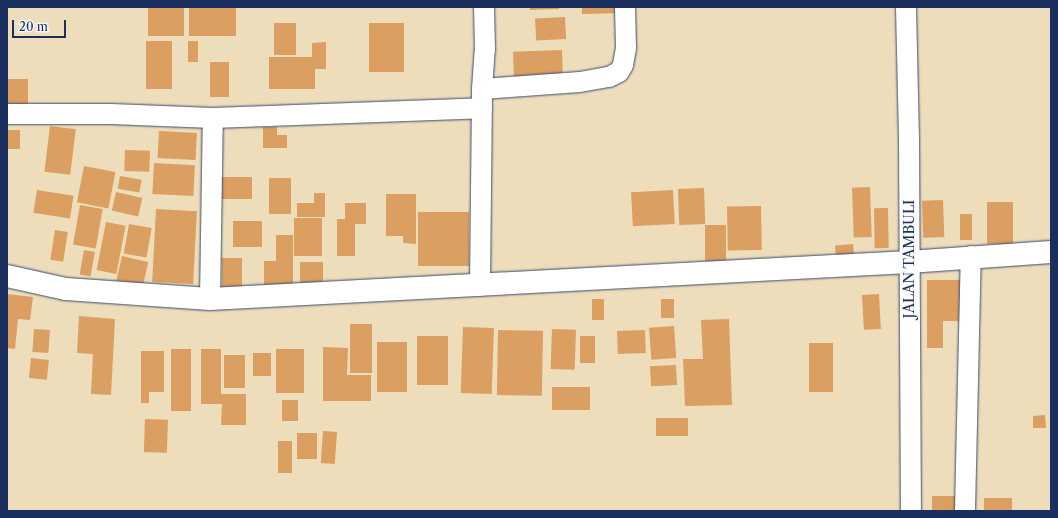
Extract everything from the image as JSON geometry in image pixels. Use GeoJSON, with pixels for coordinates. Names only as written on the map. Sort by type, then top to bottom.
{"type":"FeatureCollection","features":[{"type":"Feature","properties":{"kind":"main road"},"geometry":{"type":"LineString","coordinates":[[7,276],[66,289],[210,299],[480,286],[598,277],[909,262],[971,256],[1051,252]]}},
{"type":"Feature","properties":{"kind":"street"},"geometry":{"type":"LineString","coordinates":[[480,286],[482,98],[485,50],[484,7]]}},
{"type":"Feature","properties":{"kind":"street"},"geometry":{"type":"LineString","coordinates":[[7,114],[111,114],[213,118],[482,98],[609,77],[619,72],[623,65],[626,48],[625,7]]}},
{"type":"Feature","properties":{"kind":"street","name":"JALAN TAMBULI"},"geometry":{"type":"LineString","coordinates":[[906,7],[911,511]]}},
{"type":"Feature","properties":{"kind":"street"},"geometry":{"type":"LineString","coordinates":[[210,299],[213,118]]}},
{"type":"Feature","properties":{"kind":"street"},"geometry":{"type":"LineString","coordinates":[[965,511],[971,256]]}},
{"type":"Feature","properties":{"kind":"building"},"geometry":{"type":"Polygon","coordinates":[[[148,7],[184,7],[184,36],[148,36],[148,7]]]}},
{"type":"Feature","properties":{"kind":"building"},"geometry":{"type":"Polygon","coordinates":[[[189,7],[236,7],[236,36],[189,36],[189,7]]]}},
{"type":"Feature","properties":{"kind":"building"},"geometry":{"type":"Polygon","coordinates":[[[530,7],[559,7],[559,9],[530,10],[530,7]]]}},
{"type":"Feature","properties":{"kind":"building"},"geometry":{"type":"Polygon","coordinates":[[[582,7],[623,7],[623,13],[582,14],[582,7]]]}},
{"type":"Feature","properties":{"kind":"building"},"geometry":{"type":"Polygon","coordinates":[[[565,17],[566,39],[536,41],[535,19],[565,17]]]}},
{"type":"Feature","properties":{"kind":"building"},"geometry":{"type":"Polygon","coordinates":[[[274,23],[296,23],[296,55],[274,55],[274,23]]]}},
{"type":"Feature","properties":{"kind":"building"},"geometry":{"type":"Polygon","coordinates":[[[369,23],[404,23],[404,72],[369,72],[369,23]]]}},
{"type":"Feature","properties":{"kind":"building"},"geometry":{"type":"Polygon","coordinates":[[[146,41],[172,41],[172,89],[146,89],[146,41]]]}},
{"type":"Feature","properties":{"kind":"building"},"geometry":{"type":"Polygon","coordinates":[[[188,41],[198,41],[198,62],[188,62],[188,41]]]}},
{"type":"Feature","properties":{"kind":"building"},"geometry":{"type":"Polygon","coordinates":[[[326,42],[326,69],[315,69],[315,89],[269,89],[269,57],[312,57],[312,43],[326,42]]]}},
{"type":"Feature","properties":{"kind":"building"},"geometry":{"type":"Polygon","coordinates":[[[562,50],[563,78],[514,80],[513,52],[562,50]]]}},
{"type":"Feature","properties":{"kind":"building"},"geometry":{"type":"Polygon","coordinates":[[[210,62],[229,62],[229,97],[210,97],[210,62]]]}},
{"type":"Feature","properties":{"kind":"building"},"geometry":{"type":"Polygon","coordinates":[[[7,79],[28,79],[28,105],[7,105],[7,79]]]}},
{"type":"Feature","properties":{"kind":"building"},"geometry":{"type":"Polygon","coordinates":[[[50,126],[76,129],[70,175],[44,172],[50,126]]]}},
{"type":"Feature","properties":{"kind":"building"},"geometry":{"type":"Polygon","coordinates":[[[263,127],[277,127],[277,135],[287,135],[287,148],[263,148],[263,127]]]}},
{"type":"Feature","properties":{"kind":"building"},"geometry":{"type":"Polygon","coordinates":[[[7,130],[20,130],[20,149],[7,149],[7,130]]]}},
{"type":"Feature","properties":{"kind":"building"},"geometry":{"type":"Polygon","coordinates":[[[159,131],[197,133],[196,160],[158,158],[159,131]]]}},
{"type":"Feature","properties":{"kind":"building"},"geometry":{"type":"Polygon","coordinates":[[[125,150],[150,151],[149,172],[124,171],[125,150]]]}},
{"type":"Feature","properties":{"kind":"building"},"geometry":{"type":"Polygon","coordinates":[[[154,163],[195,165],[193,196],[152,194],[154,163]]]}},
{"type":"Feature","properties":{"kind":"building"},"geometry":{"type":"Polygon","coordinates":[[[84,166],[115,172],[108,208],[77,202],[84,166]]]}},
{"type":"Feature","properties":{"kind":"building"},"geometry":{"type":"Polygon","coordinates":[[[120,176],[142,180],[139,193],[118,189],[120,176]]]}},
{"type":"Feature","properties":{"kind":"building"},"geometry":{"type":"Polygon","coordinates":[[[222,177],[252,177],[252,199],[222,199],[222,177]]]}},
{"type":"Feature","properties":{"kind":"building"},"geometry":{"type":"Polygon","coordinates":[[[269,178],[291,178],[291,214],[269,214],[269,178]]]}},
{"type":"Feature","properties":{"kind":"building"},"geometry":{"type":"Polygon","coordinates":[[[870,187],[872,237],[854,238],[852,188],[870,187]]]}},
{"type":"Feature","properties":{"kind":"building"},"geometry":{"type":"Polygon","coordinates":[[[704,188],[705,224],[679,225],[678,189],[704,188]]]}},
{"type":"Feature","properties":{"kind":"building"},"geometry":{"type":"Polygon","coordinates":[[[37,190],[74,196],[70,219],[33,213],[37,190]]]}},
{"type":"Feature","properties":{"kind":"building"},"geometry":{"type":"Polygon","coordinates":[[[673,190],[675,224],[633,226],[631,192],[673,190]]]}},
{"type":"Feature","properties":{"kind":"building"},"geometry":{"type":"Polygon","coordinates":[[[116,192],[142,198],[138,217],[112,211],[116,192]]]}},
{"type":"Feature","properties":{"kind":"building"},"geometry":{"type":"Polygon","coordinates":[[[314,193],[325,193],[325,217],[297,217],[297,203],[314,203],[314,193]]]}},
{"type":"Feature","properties":{"kind":"building"},"geometry":{"type":"Polygon","coordinates":[[[386,194],[416,194],[416,244],[403,243],[403,236],[386,236],[386,194]]]}},
{"type":"Feature","properties":{"kind":"building"},"geometry":{"type":"Polygon","coordinates":[[[943,200],[944,237],[923,238],[922,201],[943,200]]]}},
{"type":"Feature","properties":{"kind":"building"},"geometry":{"type":"Polygon","coordinates":[[[987,202],[1013,202],[1013,244],[987,244],[987,202]]]}},
{"type":"Feature","properties":{"kind":"building"},"geometry":{"type":"Polygon","coordinates":[[[345,203],[366,203],[366,224],[355,224],[355,256],[337,256],[337,219],[345,219],[345,203]]]}},
{"type":"Feature","properties":{"kind":"building"},"geometry":{"type":"Polygon","coordinates":[[[80,205],[103,209],[96,248],[73,244],[80,205]]]}},
{"type":"Feature","properties":{"kind":"building"},"geometry":{"type":"Polygon","coordinates":[[[761,206],[762,250],[728,251],[727,207],[761,206]]]}},
{"type":"Feature","properties":{"kind":"building"},"geometry":{"type":"Polygon","coordinates":[[[874,208],[888,208],[889,248],[875,248],[874,208]]]}},
{"type":"Feature","properties":{"kind":"building"},"geometry":{"type":"Polygon","coordinates":[[[156,209],[197,211],[193,284],[152,282],[156,209]]]}},
{"type":"Feature","properties":{"kind":"building"},"geometry":{"type":"Polygon","coordinates":[[[418,212],[469,212],[469,266],[418,266],[418,212]]]}},
{"type":"Feature","properties":{"kind":"building"},"geometry":{"type":"Polygon","coordinates":[[[960,214],[972,214],[972,240],[960,240],[960,214]]]}},
{"type":"Feature","properties":{"kind":"building"},"geometry":{"type":"Polygon","coordinates":[[[294,218],[322,218],[322,256],[294,256],[294,218]]]}},
{"type":"Feature","properties":{"kind":"building"},"geometry":{"type":"Polygon","coordinates":[[[233,221],[262,221],[262,247],[233,247],[233,221]]]}},
{"type":"Feature","properties":{"kind":"building"},"geometry":{"type":"Polygon","coordinates":[[[106,222],[126,226],[116,274],[97,270],[106,222]]]}},
{"type":"Feature","properties":{"kind":"building"},"geometry":{"type":"Polygon","coordinates":[[[129,224],[152,228],[146,258],[124,254],[129,224]]]}},
{"type":"Feature","properties":{"kind":"building"},"geometry":{"type":"Polygon","coordinates":[[[705,225],[726,225],[726,261],[705,261],[705,225]]]}},
{"type":"Feature","properties":{"kind":"building"},"geometry":{"type":"Polygon","coordinates":[[[55,230],[68,232],[63,262],[50,260],[55,230]]]}},
{"type":"Feature","properties":{"kind":"building"},"geometry":{"type":"Polygon","coordinates":[[[276,235],[293,235],[293,285],[264,285],[264,261],[276,261],[276,235]]]}},
{"type":"Feature","properties":{"kind":"building"},"geometry":{"type":"Polygon","coordinates":[[[853,244],[854,256],[836,258],[835,246],[853,244]]]}},
{"type":"Feature","properties":{"kind":"building"},"geometry":{"type":"Polygon","coordinates":[[[84,250],[95,252],[90,277],[80,275],[84,250]]]}},
{"type":"Feature","properties":{"kind":"building"},"geometry":{"type":"Polygon","coordinates":[[[122,256],[148,262],[143,286],[116,280],[122,256]]]}},
{"type":"Feature","properties":{"kind":"building"},"geometry":{"type":"Polygon","coordinates":[[[222,258],[242,258],[242,291],[222,291],[222,258]]]}},
{"type":"Feature","properties":{"kind":"building"},"geometry":{"type":"Polygon","coordinates":[[[300,262],[323,262],[323,288],[300,288],[300,262]]]}},
{"type":"Feature","properties":{"kind":"building"},"geometry":{"type":"Polygon","coordinates":[[[927,280],[964,280],[963,321],[943,321],[943,348],[927,348],[927,280]]]}},
{"type":"Feature","properties":{"kind":"building"},"geometry":{"type":"Polygon","coordinates":[[[7,294],[33,297],[30,320],[18,319],[15,349],[7,348],[7,294]]]}},
{"type":"Feature","properties":{"kind":"building"},"geometry":{"type":"Polygon","coordinates":[[[879,294],[881,329],[864,330],[862,295],[879,294]]]}},
{"type":"Feature","properties":{"kind":"building"},"geometry":{"type":"Polygon","coordinates":[[[592,299],[604,299],[604,320],[592,320],[592,299]]]}},
{"type":"Feature","properties":{"kind":"building"},"geometry":{"type":"Polygon","coordinates":[[[661,299],[674,299],[674,318],[661,318],[661,299]]]}},
{"type":"Feature","properties":{"kind":"building"},"geometry":{"type":"Polygon","coordinates":[[[79,316],[115,319],[111,395],[91,394],[93,354],[77,353],[79,316]]]}},
{"type":"Feature","properties":{"kind":"building"},"geometry":{"type":"Polygon","coordinates":[[[729,319],[732,405],[685,406],[683,359],[703,359],[701,320],[729,319]]]}},
{"type":"Feature","properties":{"kind":"building"},"geometry":{"type":"Polygon","coordinates":[[[350,324],[372,324],[372,373],[350,373],[350,324]]]}},
{"type":"Feature","properties":{"kind":"building"},"geometry":{"type":"Polygon","coordinates":[[[674,326],[676,358],[651,360],[649,328],[674,326]]]}},
{"type":"Feature","properties":{"kind":"building"},"geometry":{"type":"Polygon","coordinates":[[[463,327],[494,328],[492,394],[461,393],[463,327]]]}},
{"type":"Feature","properties":{"kind":"building"},"geometry":{"type":"Polygon","coordinates":[[[34,329],[50,330],[48,353],[32,352],[34,329]]]}},
{"type":"Feature","properties":{"kind":"building"},"geometry":{"type":"Polygon","coordinates":[[[552,329],[576,330],[575,370],[551,369],[552,329]]]}},
{"type":"Feature","properties":{"kind":"building"},"geometry":{"type":"Polygon","coordinates":[[[498,330],[543,331],[542,396],[497,395],[498,330]]]}},
{"type":"Feature","properties":{"kind":"building"},"geometry":{"type":"Polygon","coordinates":[[[645,330],[646,353],[618,354],[617,331],[645,330]]]}},
{"type":"Feature","properties":{"kind":"building"},"geometry":{"type":"Polygon","coordinates":[[[417,336],[448,336],[448,385],[417,385],[417,336]]]}},
{"type":"Feature","properties":{"kind":"building"},"geometry":{"type":"Polygon","coordinates":[[[580,336],[595,336],[595,363],[580,363],[580,336]]]}},
{"type":"Feature","properties":{"kind":"building"},"geometry":{"type":"Polygon","coordinates":[[[377,342],[407,342],[407,392],[377,392],[377,342]]]}},
{"type":"Feature","properties":{"kind":"building"},"geometry":{"type":"Polygon","coordinates":[[[809,343],[833,343],[833,392],[809,392],[809,343]]]}},
{"type":"Feature","properties":{"kind":"building"},"geometry":{"type":"Polygon","coordinates":[[[323,347],[348,348],[347,375],[371,375],[371,401],[323,401],[323,347]]]}},
{"type":"Feature","properties":{"kind":"building"},"geometry":{"type":"Polygon","coordinates":[[[171,349],[191,349],[191,411],[171,411],[171,349]]]}},
{"type":"Feature","properties":{"kind":"building"},"geometry":{"type":"Polygon","coordinates":[[[201,349],[221,349],[221,394],[246,394],[246,425],[221,425],[222,404],[201,404],[201,349]]]}},
{"type":"Feature","properties":{"kind":"building"},"geometry":{"type":"Polygon","coordinates":[[[276,349],[304,349],[304,393],[276,393],[276,349]]]}},
{"type":"Feature","properties":{"kind":"building"},"geometry":{"type":"Polygon","coordinates":[[[141,351],[164,351],[164,392],[149,392],[149,403],[141,403],[141,351]]]}},
{"type":"Feature","properties":{"kind":"building"},"geometry":{"type":"Polygon","coordinates":[[[253,353],[271,353],[271,376],[253,376],[253,353]]]}},
{"type":"Feature","properties":{"kind":"building"},"geometry":{"type":"Polygon","coordinates":[[[224,355],[245,355],[245,388],[224,388],[224,355]]]}},
{"type":"Feature","properties":{"kind":"building"},"geometry":{"type":"Polygon","coordinates":[[[31,358],[49,360],[47,380],[29,378],[31,358]]]}},
{"type":"Feature","properties":{"kind":"building"},"geometry":{"type":"Polygon","coordinates":[[[676,365],[677,385],[651,386],[650,366],[676,365]]]}},
{"type":"Feature","properties":{"kind":"building"},"geometry":{"type":"Polygon","coordinates":[[[552,387],[590,387],[590,410],[552,410],[552,387]]]}},
{"type":"Feature","properties":{"kind":"building"},"geometry":{"type":"Polygon","coordinates":[[[282,400],[298,400],[298,421],[282,421],[282,400]]]}},
{"type":"Feature","properties":{"kind":"building"},"geometry":{"type":"Polygon","coordinates":[[[1045,415],[1046,428],[1033,428],[1033,416],[1045,415]]]}},
{"type":"Feature","properties":{"kind":"building"},"geometry":{"type":"Polygon","coordinates":[[[656,418],[688,418],[688,436],[656,436],[656,418]]]}},
{"type":"Feature","properties":{"kind":"building"},"geometry":{"type":"Polygon","coordinates":[[[145,419],[168,420],[167,453],[144,452],[145,419]]]}},
{"type":"Feature","properties":{"kind":"building"},"geometry":{"type":"Polygon","coordinates":[[[323,431],[337,432],[335,464],[321,463],[323,431]]]}},
{"type":"Feature","properties":{"kind":"building"},"geometry":{"type":"Polygon","coordinates":[[[297,433],[317,433],[317,459],[297,459],[297,433]]]}},
{"type":"Feature","properties":{"kind":"building"},"geometry":{"type":"Polygon","coordinates":[[[278,441],[292,441],[292,473],[278,473],[278,441]]]}},
{"type":"Feature","properties":{"kind":"building"},"geometry":{"type":"Polygon","coordinates":[[[932,496],[960,496],[960,511],[932,511],[932,496]]]}},
{"type":"Feature","properties":{"kind":"building"},"geometry":{"type":"Polygon","coordinates":[[[984,498],[1012,498],[1012,511],[984,511],[984,498]]]}}]}
